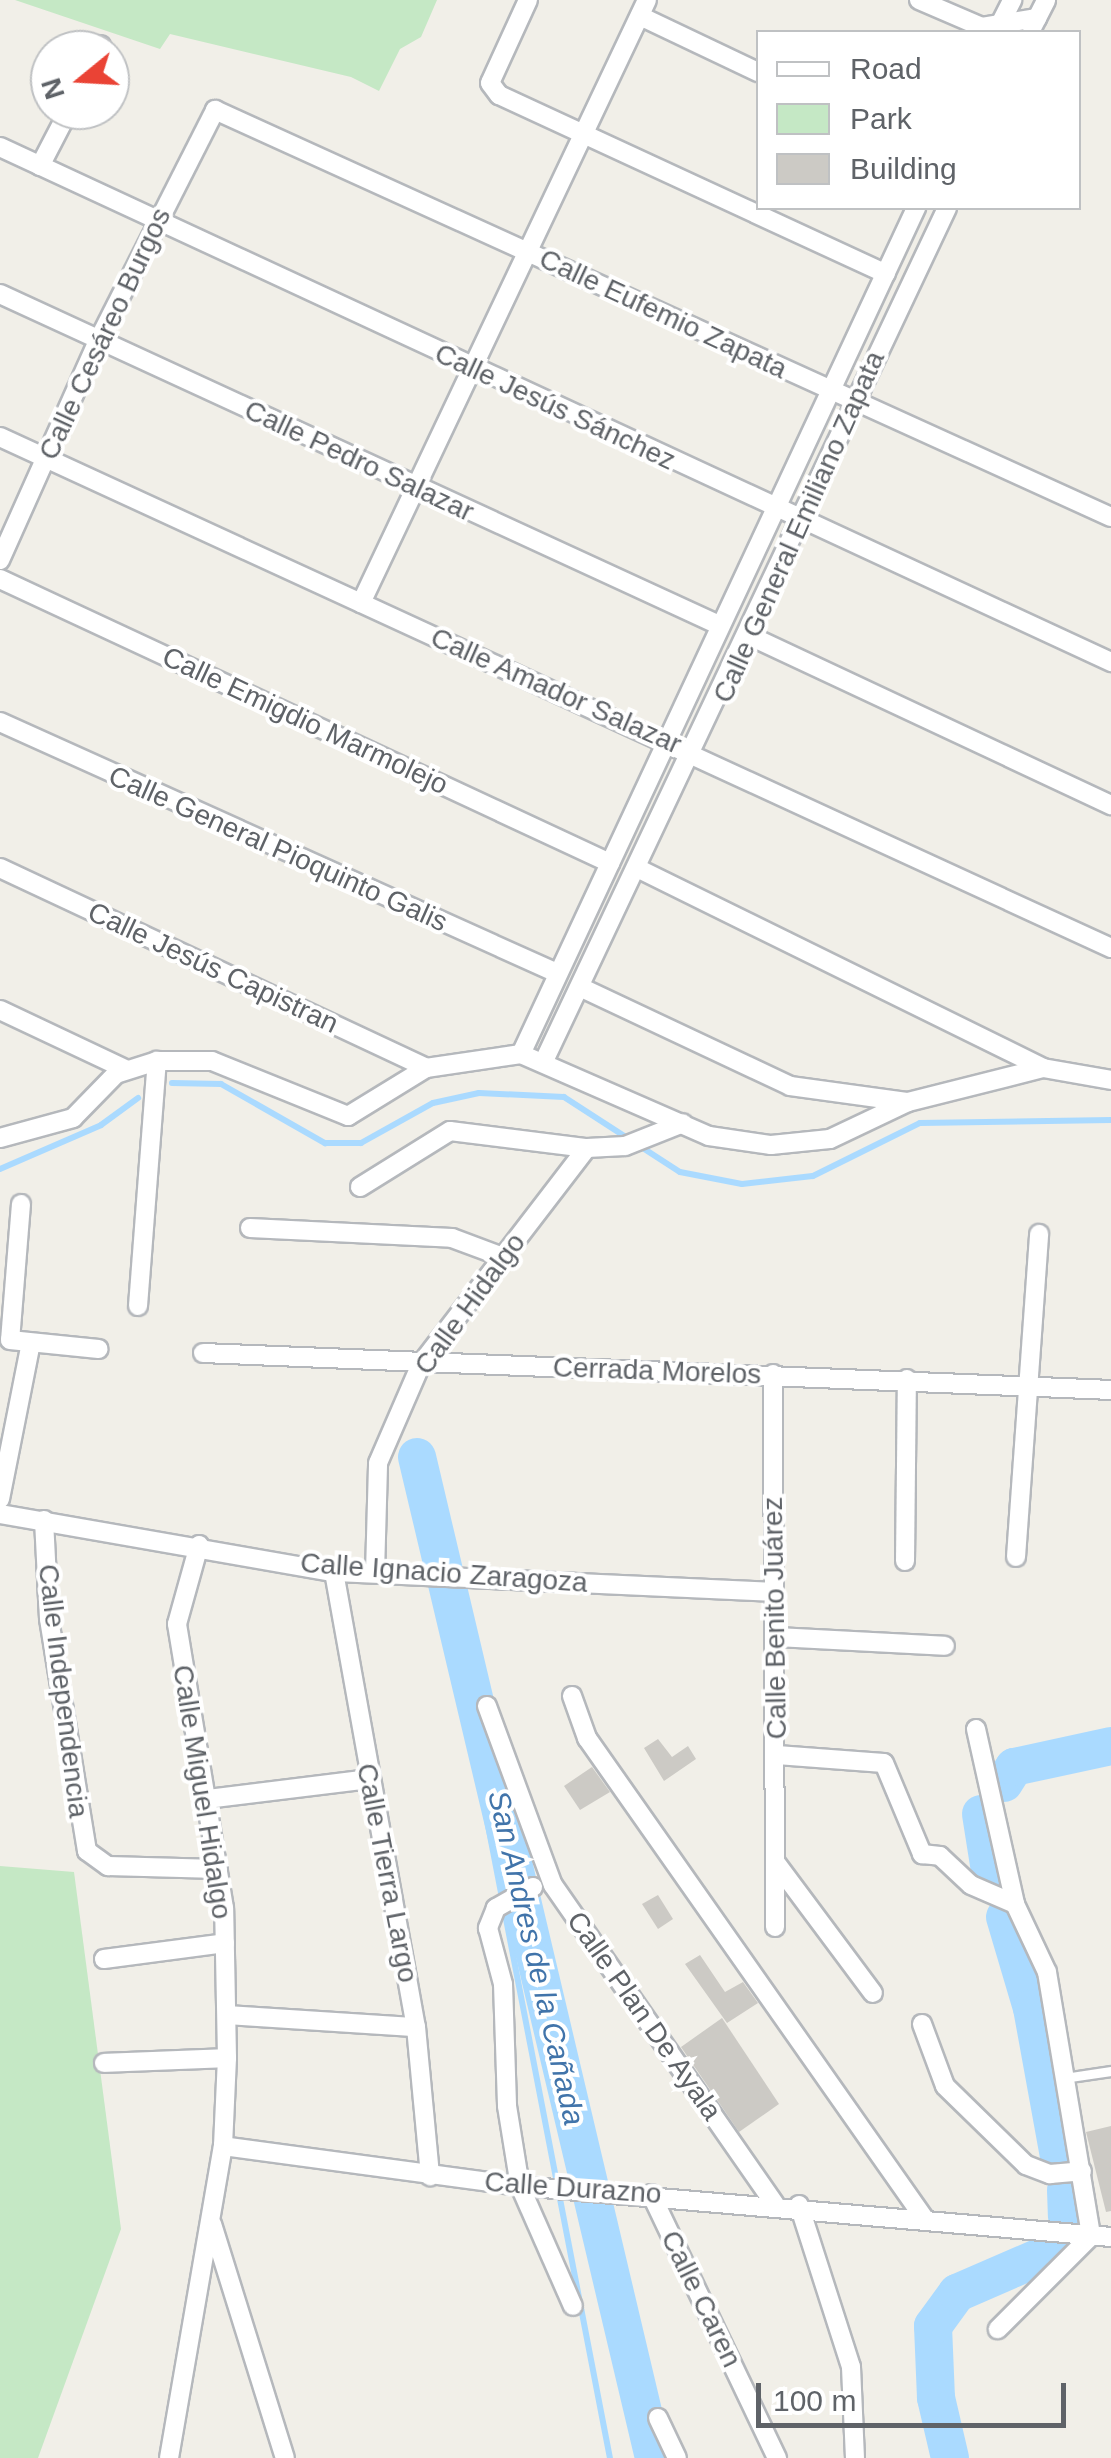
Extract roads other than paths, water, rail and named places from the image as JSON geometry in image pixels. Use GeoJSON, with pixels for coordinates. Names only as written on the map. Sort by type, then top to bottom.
{"type":"FeatureCollection","features":[{"type":"Feature","properties":{"kind":"street"},"geometry":{"type":"LineString","coordinates":[[528,0],[490,82],[499,96],[886,274]]}},
{"type":"Feature","properties":{"kind":"street"},"geometry":{"type":"LineString","coordinates":[[919,0],[994,30]]}},
{"type":"Feature","properties":{"kind":"street"},"geometry":{"type":"LineString","coordinates":[[997,30],[1012,0]]}},
{"type":"Feature","properties":{"kind":"street"},"geometry":{"type":"LineString","coordinates":[[1003,30],[1033,25],[1046,0]]}},
{"type":"Feature","properties":{"kind":"street"},"geometry":{"type":"LineString","coordinates":[[361,603],[580,130],[644,8],[756,71]]}},
{"type":"Feature","properties":{"kind":"street","name":"Calle Cesáreo Burgos"},"geometry":{"type":"LineString","coordinates":[[0,560],[99,339],[215,110]]}},
{"type":"Feature","properties":{"kind":"street","name":"Calle Eufemio Zapata"},"geometry":{"type":"LineString","coordinates":[[215,110],[1111,517]]}},
{"type":"Feature","properties":{"kind":"street"},"geometry":{"type":"LineString","coordinates":[[40,166],[58,130]]}},
{"type":"Feature","properties":{"kind":"street","name":"Calle Jesús Sánchez"},"geometry":{"type":"LineString","coordinates":[[0,147],[468,368],[1111,662]]}},
{"type":"Feature","properties":{"kind":"street","name":"Calle General Emiliano Zapata"},"geometry":{"type":"LineString","coordinates":[[521,1054],[915,210]]}},
{"type":"Feature","properties":{"kind":"street","name":"Calle General Emiliano Zapata"},"geometry":{"type":"LineString","coordinates":[[544,1062],[641,870],[946,210]]}},
{"type":"Feature","properties":{"kind":"street","name":"Calle Pedro Salazar"},"geometry":{"type":"LineString","coordinates":[[0,294],[719,625]]}},
{"type":"Feature","properties":{"kind":"street","name":"Calle Amador Salazar"},"geometry":{"type":"LineString","coordinates":[[0,437],[1111,948]]}},
{"type":"Feature","properties":{"kind":"street","name":"Calle Emigdio Marmolejo"},"geometry":{"type":"LineString","coordinates":[[0,580],[610,863]]}},
{"type":"Feature","properties":{"kind":"street"},"geometry":{"type":"LineString","coordinates":[[750,636],[1111,805]]}},
{"type":"Feature","properties":{"kind":"street","name":"Calle General Pioquinto Galis"},"geometry":{"type":"LineString","coordinates":[[0,722],[557,973]]}},
{"type":"Feature","properties":{"kind":"street","name":"Calle Jesús Capistran"},"geometry":{"type":"LineString","coordinates":[[0,868],[426,1068]]}},
{"type":"Feature","properties":{"kind":"street"},"geometry":{"type":"LineString","coordinates":[[641,870],[1043,1068],[1111,1080]]}},
{"type":"Feature","properties":{"kind":"street"},"geometry":{"type":"LineString","coordinates":[[582,988],[790,1086],[908,1102]]}},
{"type":"Feature","properties":{"kind":"street"},"geometry":{"type":"LineString","coordinates":[[0,1010],[125,1069]]}},
{"type":"Feature","properties":{"kind":"street"},"geometry":{"type":"LineString","coordinates":[[0,1138],[73,1118],[125,1069],[157,1062],[212,1060],[340,1116],[366,1110],[426,1068],[521,1054],[733,1142],[813,1142],[908,1102],[1043,1068]]}},
{"type":"Feature","properties":{"kind":"street"},"geometry":{"type":"LineString","coordinates":[[138,1306],[157,1062]]}},
{"type":"Feature","properties":{"kind":"street"},"geometry":{"type":"LineString","coordinates":[[360,1187],[450,1131],[587,1148],[625,1146],[683,1123]]}},
{"type":"Feature","properties":{"kind":"street","name":"Calle Hidalgo"},"geometry":{"type":"LineString","coordinates":[[375,1573],[378,1463],[421,1364],[587,1148]]}},
{"type":"Feature","properties":{"kind":"street"},"geometry":{"type":"LineString","coordinates":[[20,1204],[8,1329],[12,1342],[30,1347],[100,1348]]}},
{"type":"Feature","properties":{"kind":"street"},"geometry":{"type":"LineString","coordinates":[[250,1228],[452,1238],[503,1258]]}},
{"type":"Feature","properties":{"kind":"street"},"geometry":{"type":"LineString","coordinates":[[1016,1557],[1025,1385],[1039,1234]]}},
{"type":"Feature","properties":{"kind":"street"},"geometry":{"type":"LineString","coordinates":[[0,1499],[30,1347]]}},
{"type":"Feature","properties":{"kind":"street","name":"Cerrada Morelos"},"geometry":{"type":"LineString","coordinates":[[203,1353],[1111,1390]]}},
{"type":"Feature","properties":{"kind":"street","name":"Calle Benito Juárez"},"geometry":{"type":"LineString","coordinates":[[773,1374],[775,1927]]}},
{"type":"Feature","properties":{"kind":"street"},"geometry":{"type":"LineString","coordinates":[[905,1561],[906,1379]]}},
{"type":"Feature","properties":{"kind":"street","name":"Calle Ignacio Zaragoza"},"geometry":{"type":"LineString","coordinates":[[0,1514],[199,1545],[334,1572],[772,1592]]}},
{"type":"Feature","properties":{"kind":"street","name":"Calle Independencia"},"geometry":{"type":"LineString","coordinates":[[44,1520],[74,1796],[93,1859],[218,1868]]}},
{"type":"Feature","properties":{"kind":"street","name":"Calle Miguel Hidalgo"},"geometry":{"type":"LineString","coordinates":[[168,2458],[224,2146],[226,1944],[218,1868],[176,1624],[199,1545]]}},
{"type":"Feature","properties":{"kind":"street","name":"Calle Tierra Largo"},"geometry":{"type":"LineString","coordinates":[[334,1572],[416,2027],[430,2176]]}},
{"type":"Feature","properties":{"kind":"street"},"geometry":{"type":"LineString","coordinates":[[776,1637],[945,1646]]}},
{"type":"Feature","properties":{"kind":"street"},"geometry":{"type":"LineString","coordinates":[[572,1696],[587,1738],[924,2218]]}},
{"type":"Feature","properties":{"kind":"street","name":"Calle Plan De Ayala"},"geometry":{"type":"LineString","coordinates":[[487,1706],[553,1885],[775,2204]]}},
{"type":"Feature","properties":{"kind":"street"},"geometry":{"type":"LineString","coordinates":[[976,1729],[1016,1904],[1047,1972],[1091,2236],[998,2329]]}},
{"type":"Feature","properties":{"kind":"street"},"geometry":{"type":"LineString","coordinates":[[777,1755],[884,1763],[922,1854],[940,1856],[971,1885],[1016,1904]]}},
{"type":"Feature","properties":{"kind":"street"},"geometry":{"type":"LineString","coordinates":[[207,1800],[369,1778]]}},
{"type":"Feature","properties":{"kind":"street"},"geometry":{"type":"LineString","coordinates":[[776,1863],[873,1993]]}},
{"type":"Feature","properties":{"kind":"street"},"geometry":{"type":"LineString","coordinates":[[533,1886],[496,1908],[488,1928],[503,1984],[507,2106],[520,2186],[573,2306]]}},
{"type":"Feature","properties":{"kind":"street"},"geometry":{"type":"LineString","coordinates":[[104,1959],[226,1944]]}},
{"type":"Feature","properties":{"kind":"street"},"geometry":{"type":"LineString","coordinates":[[228,2015],[416,2027]]}},
{"type":"Feature","properties":{"kind":"street"},"geometry":{"type":"LineString","coordinates":[[922,2024],[945,2086],[1026,2166],[1050,2174],[1082,2171]]}},
{"type":"Feature","properties":{"kind":"street"},"geometry":{"type":"LineString","coordinates":[[104,2062],[226,2058]]}},
{"type":"Feature","properties":{"kind":"street","name":"Calle Durazno"},"geometry":{"type":"LineString","coordinates":[[224,2146],[520,2186],[799,2206],[1111,2237]]}},
{"type":"Feature","properties":{"kind":"street","name":"Calle Caren"},"geometry":{"type":"LineString","coordinates":[[651,2194],[778,2458]]}},
{"type":"Feature","properties":{"kind":"street"},"geometry":{"type":"LineString","coordinates":[[799,2206],[848,2352],[855,2458]]}},
{"type":"Feature","properties":{"kind":"street"},"geometry":{"type":"LineString","coordinates":[[212,2224],[285,2458]]}},
{"type":"Feature","properties":{"kind":"street"},"geometry":{"type":"LineString","coordinates":[[658,2418],[677,2458]]}},
{"type":"Feature","properties":{"kind":"lane"},"geometry":{"type":"LineString","coordinates":[[1064,2078],[1111,2071]]}},
{"type":"Feature","properties":{"kind":"waterway"},"geometry":{"type":"LineString","coordinates":[[172,1083],[221,1084],[325,1143],[361,1143],[433,1103],[479,1093],[564,1097],[680,1172],[742,1184],[813,1176],[920,1123],[1111,1120]]}},
{"type":"Feature","properties":{"kind":"waterway"},"geometry":{"type":"LineString","coordinates":[[0,1169],[101,1125],[138,1098]]}},
{"type":"Feature","properties":{"kind":"waterway"},"geometry":{"type":"LineString","coordinates":[[417,1457],[610,2458]]}},
{"type":"Feature","properties":{"kind":"waterway","name":"San Andres de la Cañada"},"geometry":{"type":"LineString","coordinates":[[417,1457],[654,2458]]}},
{"type":"Feature","properties":{"kind":"waterway","name":"San Andres de la Cañada"},"geometry":{"type":"LineString","coordinates":[[1004,1783],[1014,1767],[1111,1746]]}},
{"type":"Feature","properties":{"kind":"waterway","name":"San Andres de la Cañada"},"geometry":{"type":"LineString","coordinates":[[981,1814],[991,1877]]}},
{"type":"Feature","properties":{"kind":"waterway","name":"San Andres de la Cañada"},"geometry":{"type":"LineString","coordinates":[[1005,1917],[1032,2008],[1059,2156]]}},
{"type":"Feature","properties":{"kind":"waterway","name":"San Andres de la Cañada"},"geometry":{"type":"LineString","coordinates":[[1066,2190],[1067,2216]]}},
{"type":"Feature","properties":{"kind":"waterway","name":"San Andres de la Cañada"},"geometry":{"type":"LineString","coordinates":[[950,2458],[936,2398],[933,2326],[957,2293],[1058,2249]]}}]}
